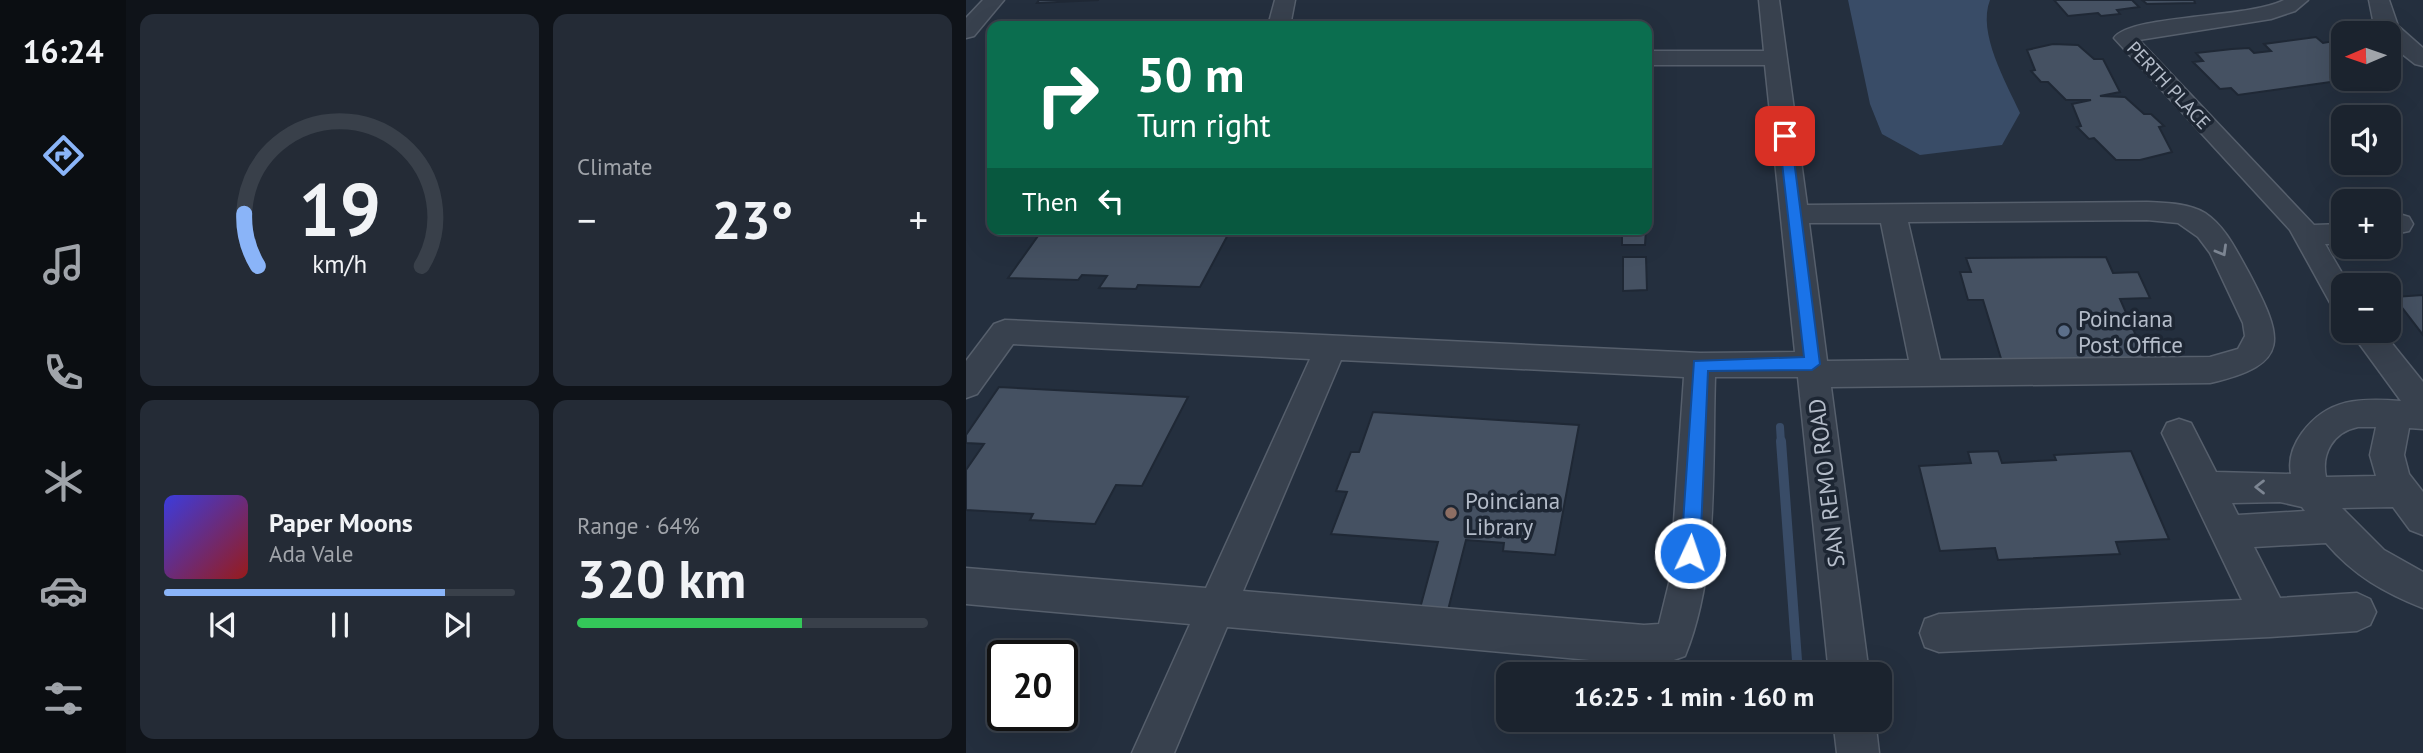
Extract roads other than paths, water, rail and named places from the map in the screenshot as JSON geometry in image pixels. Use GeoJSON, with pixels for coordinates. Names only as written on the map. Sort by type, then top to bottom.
{"type":"FeatureCollection","features":[{"type":"Feature","properties":{"kind":"street"},"geometry":{"type":"LineString","coordinates":[[966,31],[994,0]]}},
{"type":"Feature","properties":{"kind":"street"},"geometry":{"type":"LineString","coordinates":[[1280,21],[1285,0]]}},
{"type":"Feature","properties":{"kind":"street","name":"SAN REMO ROAD"},"geometry":{"type":"LineString","coordinates":[[1769,0],[1848,662]]}},
{"type":"Feature","properties":{"kind":"street","name":"PERTH PLACE"},"geometry":{"type":"LineString","coordinates":[[2298,0],[2292,7],[2268,6],[2139,31],[2124,38],[2300,224],[2331,279]]}},
{"type":"Feature","properties":{"kind":"street"},"geometry":{"type":"LineString","coordinates":[[2379,0],[2384,23],[2391,34],[2423,59]]}},
{"type":"Feature","properties":{"kind":"street"},"geometry":{"type":"LineString","coordinates":[[1652,58],[1776,58]]}},
{"type":"Feature","properties":{"kind":"street"},"geometry":{"type":"LineString","coordinates":[[966,386],[1005,332],[1927,373],[2229,368],[2246,361],[2256,351],[2262,338],[2260,323],[2212,235],[2194,219],[2170,212],[1794,214]]}},
{"type":"Feature","properties":{"kind":"street"},"geometry":{"type":"LineString","coordinates":[[1892,213],[1927,373]]}},
{"type":"Feature","properties":{"kind":"street"},"geometry":{"type":"LineString","coordinates":[[2306,235],[2331,234]]}},
{"type":"Feature","properties":{"kind":"street"},"geometry":{"type":"LineString","coordinates":[[2372,343],[2414,412]]}},
{"type":"Feature","properties":{"kind":"street"},"geometry":{"type":"LineString","coordinates":[[1153,753],[1220,606],[1331,347]]}},
{"type":"Feature","properties":{"kind":"street"},"geometry":{"type":"LineString","coordinates":[[966,586],[1644,645],[1671,642],[1678,626],[1689,579],[1700,365]]}},
{"type":"Feature","properties":{"kind":"street"},"geometry":{"type":"LineString","coordinates":[[2414,412],[2387,455],[2394,481],[2423,519]]}},
{"type":"Feature","properties":{"kind":"street"},"geometry":{"type":"LineString","coordinates":[[2414,412],[2348,415],[2334,420],[2312,440],[2307,455],[2307,472],[2314,493],[2333,526],[2370,562],[2406,584],[2423,590]]}},
{"type":"Feature","properties":{"kind":"street"},"geometry":{"type":"LineString","coordinates":[[2179,433],[2270,618]]}},
{"type":"Feature","properties":{"kind":"street"},"geometry":{"type":"LineString","coordinates":[[2206,488],[2280,487],[2314,493],[2401,491]]}},
{"type":"Feature","properties":{"kind":"street"},"geometry":{"type":"LineString","coordinates":[[2227,532],[2333,526]]}},
{"type":"Feature","properties":{"kind":"street"},"geometry":{"type":"LineString","coordinates":[[1939,633],[2357,612]]}},
{"type":"Feature","properties":{"kind":"street"},"geometry":{"type":"LineString","coordinates":[[1856,732],[1858,753]]}},
{"type":"Feature","properties":{"kind":"water"},"geometry":{"type":"Polygon","coordinates":[[[1848,0],[1990,0],[1987,27],[1990,42],[2020,113],[2002,145],[1920,155],[1882,134],[1870,104],[1848,0]]]}},
{"type":"Feature","properties":{"kind":"waterway"},"geometry":{"type":"LineString","coordinates":[[1780,427],[1781,443]]}},
{"type":"Feature","properties":{"kind":"waterway"},"geometry":{"type":"LineString","coordinates":[[1781,441],[1797,662]]}},
{"type":"Feature","properties":{"kind":"place","name":"Poinciana Post Office"},"geometry":{"type":"Point","coordinates":[2064,331]}},
{"type":"Feature","properties":{"kind":"place","name":"Poinciana Library"},"geometry":{"type":"Point","coordinates":[1451,513]}}]}
